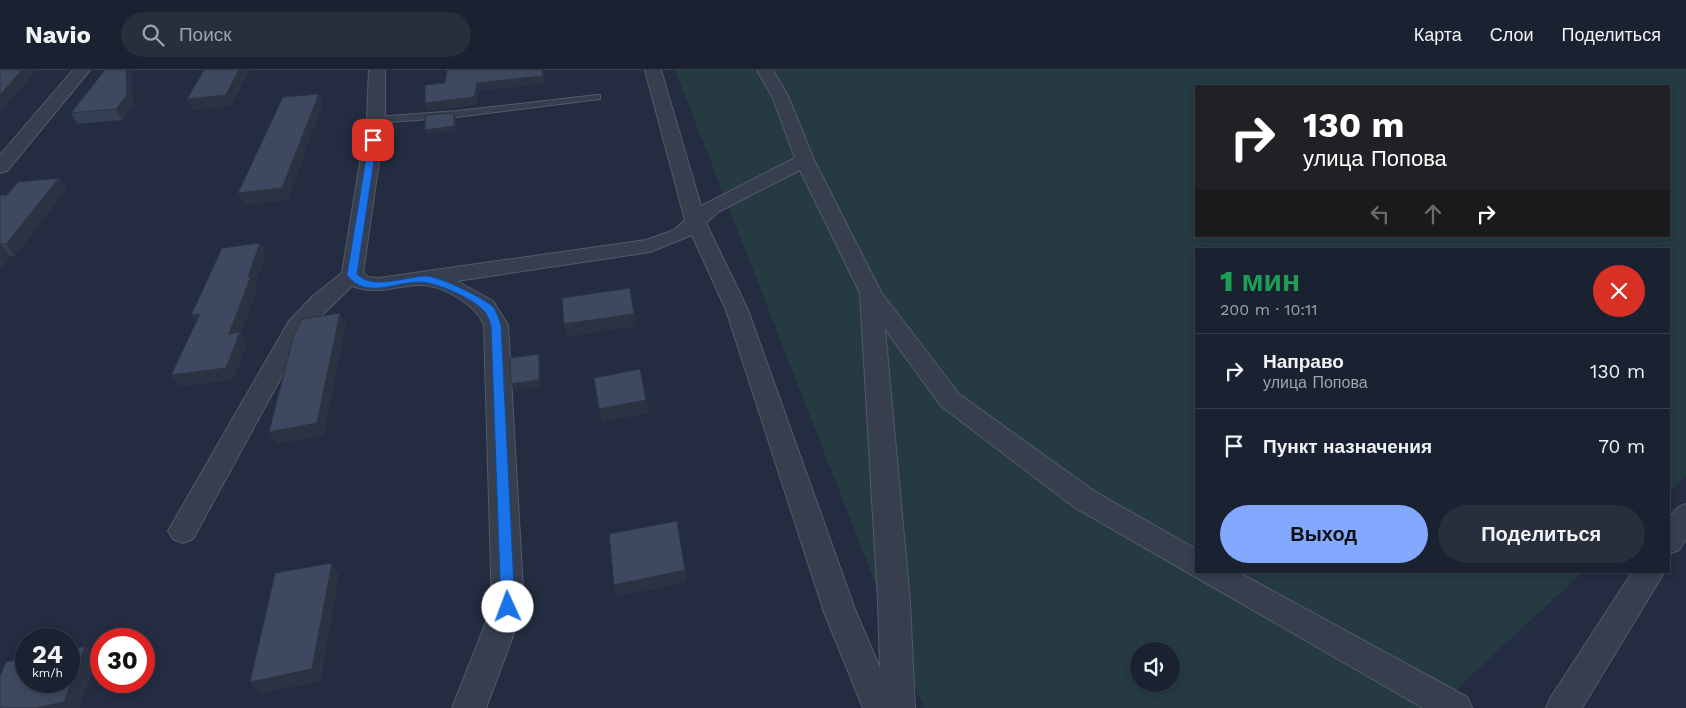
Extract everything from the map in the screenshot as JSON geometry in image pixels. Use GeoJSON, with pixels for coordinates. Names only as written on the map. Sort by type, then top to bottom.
{"type":"FeatureCollection","features":[{"type":"Feature","properties":{"kind":"street"},"geometry":{"type":"LineString","coordinates":[[0,167],[82,70]]}},
{"type":"Feature","properties":{"kind":"street"},"geometry":{"type":"LineString","coordinates":[[183,531],[297,326],[352,275],[376,120],[377,70]]}},
{"type":"Feature","properties":{"kind":"street"},"geometry":{"type":"LineString","coordinates":[[653,70],[696,220],[737,310],[840,612],[880,708]]}},
{"type":"Feature","properties":{"kind":"street"},"geometry":{"type":"LineString","coordinates":[[765,70],[780,96],[805,160],[871,293],[950,400],[1084,499],[1195,563]]}},
{"type":"Feature","properties":{"kind":"street"},"geometry":{"type":"LineString","coordinates":[[352,275],[359,283],[374,285],[428,279],[650,246],[681,234],[711,208],[805,160]]}},
{"type":"Feature","properties":{"kind":"street"},"geometry":{"type":"LineString","coordinates":[[428,279],[474,298],[489,310],[496,325],[508,607],[469,708]]}},
{"type":"Feature","properties":{"kind":"street"},"geometry":{"type":"LineString","coordinates":[[871,293],[894,602],[898,708]]}},
{"type":"Feature","properties":{"kind":"street"},"geometry":{"type":"LineString","coordinates":[[1670,540],[1686,515]]}},
{"type":"Feature","properties":{"kind":"street"},"geometry":{"type":"LineString","coordinates":[[1214,573],[1455,708]]}},
{"type":"Feature","properties":{"kind":"street"},"geometry":{"type":"LineString","coordinates":[[1563,708],[1649,573]]}},
{"type":"Feature","properties":{"kind":"lane"},"geometry":{"type":"LineString","coordinates":[[376,120],[457,114],[597,98]]}},
{"type":"Feature","properties":{"kind":"green space"},"geometry":{"type":"Polygon","coordinates":[[[675,70],[1686,70],[1686,476],[1670,491],[1670,248],[1195,248],[1195,573],[1582,573],[1436,708],[924,708],[675,70]]]}},
{"type":"Feature","properties":{"kind":"building"},"geometry":{"type":"Polygon","coordinates":[[[0,70],[22,70],[0,95],[0,70]]]}},
{"type":"Feature","properties":{"kind":"building"},"geometry":{"type":"Polygon","coordinates":[[[105,70],[126,70],[127,95],[116,109],[71,113],[105,70]]]}},
{"type":"Feature","properties":{"kind":"building"},"geometry":{"type":"Polygon","coordinates":[[[204,70],[239,70],[226,95],[187,99],[204,70]]]}},
{"type":"Feature","properties":{"kind":"building"},"geometry":{"type":"Polygon","coordinates":[[[447,70],[542,70],[543,76],[477,83],[474,97],[425,103],[425,85],[445,83],[447,70]]]}},
{"type":"Feature","properties":{"kind":"building"},"geometry":{"type":"Polygon","coordinates":[[[319,94],[282,188],[238,193],[283,97],[319,94]]]}},
{"type":"Feature","properties":{"kind":"building"},"geometry":{"type":"Polygon","coordinates":[[[454,113],[454,126],[425,130],[425,115],[454,113]]]}},
{"type":"Feature","properties":{"kind":"building"},"geometry":{"type":"Polygon","coordinates":[[[59,178],[6,244],[0,245],[0,195],[7,195],[18,182],[59,178]]]}},
{"type":"Feature","properties":{"kind":"building"},"geometry":{"type":"Polygon","coordinates":[[[260,243],[248,277],[251,276],[229,334],[240,332],[226,368],[171,375],[200,314],[191,315],[222,248],[260,243]]]}},
{"type":"Feature","properties":{"kind":"building"},"geometry":{"type":"Polygon","coordinates":[[[630,288],[634,314],[564,324],[562,298],[630,288]]]}},
{"type":"Feature","properties":{"kind":"building"},"geometry":{"type":"Polygon","coordinates":[[[340,313],[317,423],[269,432],[294,334],[302,319],[340,313]]]}},
{"type":"Feature","properties":{"kind":"building"},"geometry":{"type":"Polygon","coordinates":[[[539,354],[539,380],[511,384],[510,358],[539,354]]]}},
{"type":"Feature","properties":{"kind":"building"},"geometry":{"type":"Polygon","coordinates":[[[640,369],[646,400],[599,409],[594,378],[640,369]]]}},
{"type":"Feature","properties":{"kind":"building"},"geometry":{"type":"Polygon","coordinates":[[[677,521],[685,570],[614,585],[609,534],[677,521]]]}},
{"type":"Feature","properties":{"kind":"building"},"geometry":{"type":"Polygon","coordinates":[[[332,563],[312,669],[250,682],[275,573],[332,563]]]}},
{"type":"Feature","properties":{"kind":"building"},"geometry":{"type":"Polygon","coordinates":[[[85,646],[80,659],[80,647],[85,646]]]}},
{"type":"Feature","properties":{"kind":"building"},"geometry":{"type":"Polygon","coordinates":[[[15,660],[15,693],[67,693],[64,702],[36,708],[0,708],[0,676],[6,662],[15,660]]]}},
{"type":"Feature","properties":{"kind":"route"},"geometry":{"type":"LineString","coordinates":[[373,140],[352,275],[359,283],[374,285],[428,279],[474,298],[489,310],[496,325],[508,607]]}}]}
